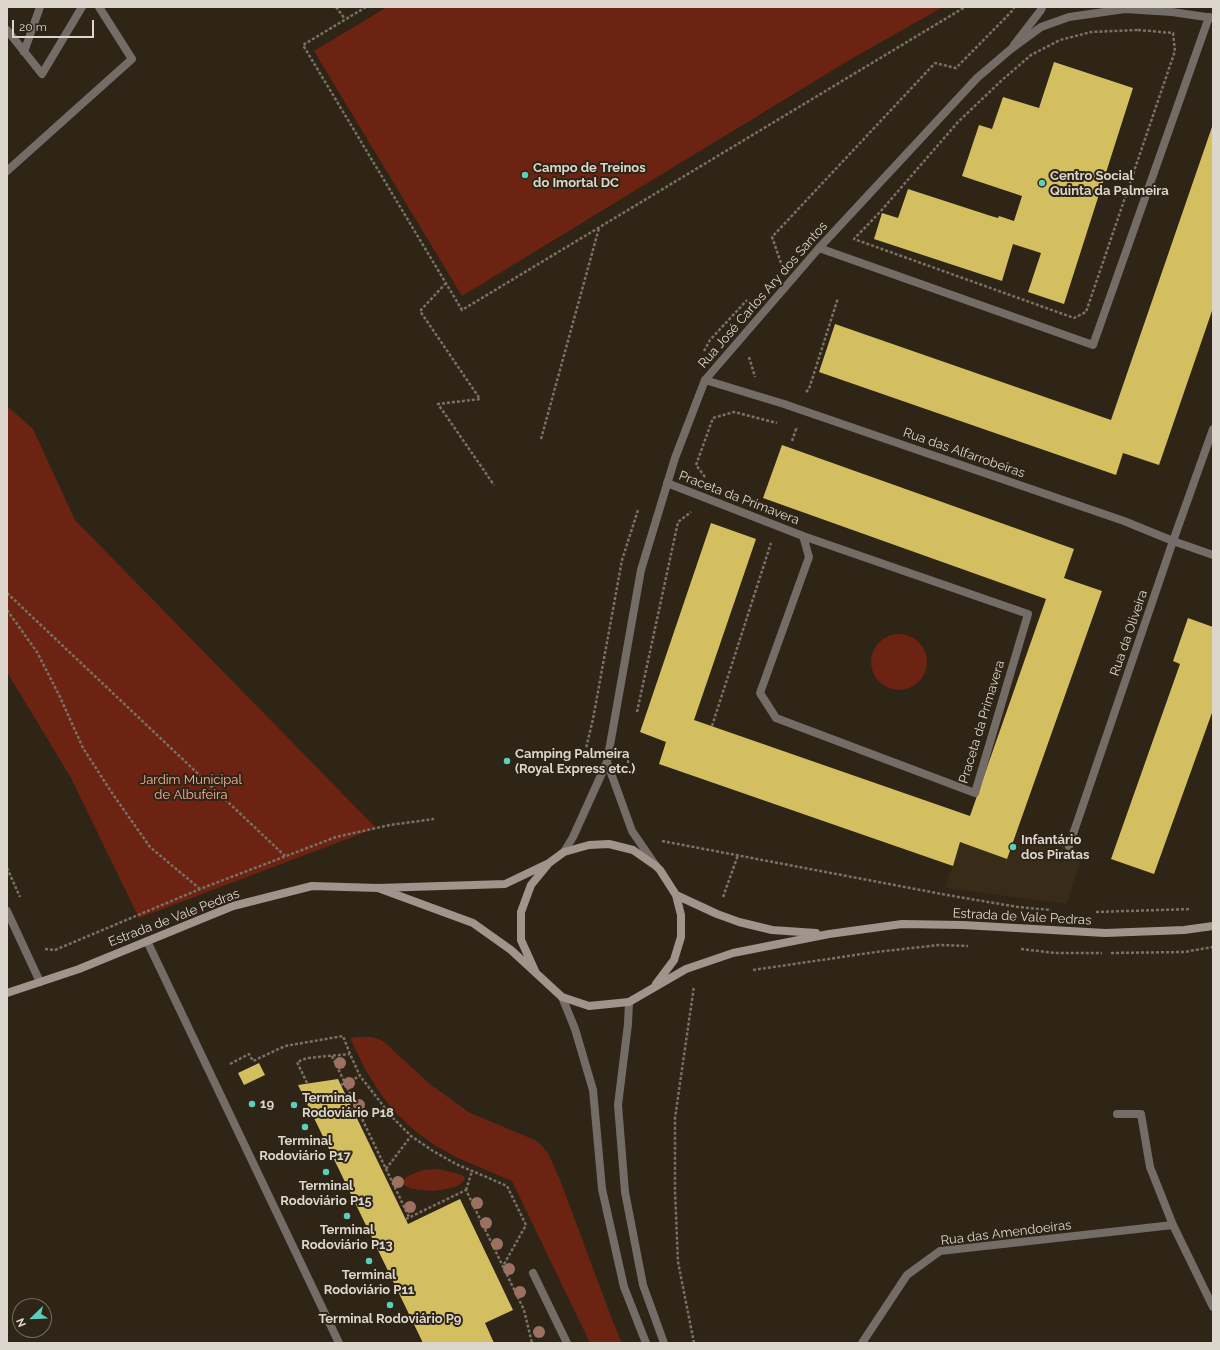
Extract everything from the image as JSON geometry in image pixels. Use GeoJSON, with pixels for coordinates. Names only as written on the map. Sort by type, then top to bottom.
{"type":"FeatureCollection","features":[{"type":"Feature","properties":{"kind":"main road"},"geometry":{"type":"LineString","coordinates":[[536,974],[521,940],[521,912],[530,884],[549,863],[564,852],[588,845],[609,844],[633,850],[656,866],[676,895],[682,915],[681,937],[674,960],[653,988]]}},
{"type":"Feature","properties":{"kind":"main road","name":"Estrada de Vale Pedras"},"geometry":{"type":"LineString","coordinates":[[7,993],[79,969],[233,906],[312,886],[378,888],[505,884],[549,863]]}},
{"type":"Feature","properties":{"kind":"main road","name":"Estrada de Vale Pedras"},"geometry":{"type":"LineString","coordinates":[[378,888],[473,923],[511,950],[562,997]]}},
{"type":"Feature","properties":{"kind":"main road","name":"Estrada de Vale Pedras"},"geometry":{"type":"LineString","coordinates":[[676,895],[717,914],[739,922],[772,930],[829,934]]}},
{"type":"Feature","properties":{"kind":"main road","name":"Estrada de Vale Pedras"},"geometry":{"type":"LineString","coordinates":[[629,1002],[686,969],[733,953],[829,934],[902,924],[963,925],[1105,933],[1184,930],[1213,926]]}},
{"type":"Feature","properties":{"kind":"main road"},"geometry":{"type":"LineString","coordinates":[[562,997],[589,1006],[629,1002]]}},
{"type":"Feature","properties":{"kind":"street"},"geometry":{"type":"LineString","coordinates":[[24,52],[40,7]]}},
{"type":"Feature","properties":{"kind":"street"},"geometry":{"type":"LineString","coordinates":[[7,30],[42,74],[82,7]]}},
{"type":"Feature","properties":{"kind":"street"},"geometry":{"type":"LineString","coordinates":[[7,171],[132,59],[99,7]]}},
{"type":"Feature","properties":{"kind":"street","name":"Rua José Carlos Ary dos Santos"},"geometry":{"type":"LineString","coordinates":[[564,852],[573,837],[607,762],[641,570],[675,458],[705,380],[819,248],[977,78],[1011,49],[1042,7]]}},
{"type":"Feature","properties":{"kind":"street"},"geometry":{"type":"LineString","coordinates":[[819,248],[1093,344],[1211,18],[1172,12],[1123,8],[1069,17],[1041,27],[1011,49]]}},
{"type":"Feature","properties":{"kind":"street","name":"Rua das Alfarrobeiras"},"geometry":{"type":"LineString","coordinates":[[705,380],[792,407],[1124,521],[1213,555]]}},
{"type":"Feature","properties":{"kind":"street","name":"Rua da Oliveira"},"geometry":{"type":"LineString","coordinates":[[1069,846],[1173,541],[1213,429]]}},
{"type":"Feature","properties":{"kind":"street","name":"Praceta da Primavera"},"geometry":{"type":"LineString","coordinates":[[667,483],[803,536],[1028,614],[975,793],[776,718],[760,693],[809,557],[803,536]]}},
{"type":"Feature","properties":{"kind":"street"},"geometry":{"type":"LineString","coordinates":[[607,762],[632,830],[656,866]]}},
{"type":"Feature","properties":{"kind":"street"},"geometry":{"type":"LineString","coordinates":[[7,911],[40,982]]}},
{"type":"Feature","properties":{"kind":"street"},"geometry":{"type":"LineString","coordinates":[[147,941],[340,1343]]}},
{"type":"Feature","properties":{"kind":"street"},"geometry":{"type":"LineString","coordinates":[[562,997],[575,1029],[593,1090],[602,1189],[624,1287],[646,1343]]}},
{"type":"Feature","properties":{"kind":"street"},"geometry":{"type":"LineString","coordinates":[[629,1002],[628,1024],[618,1105],[625,1192],[643,1285],[664,1343]]}},
{"type":"Feature","properties":{"kind":"street"},"geometry":{"type":"LineString","coordinates":[[1117,1114],[1141,1114],[1150,1167],[1173,1225],[1213,1307]]}},
{"type":"Feature","properties":{"kind":"street","name":"Rua das Amendoeiras"},"geometry":{"type":"LineString","coordinates":[[862,1343],[907,1275],[940,1252],[1173,1225]]}},
{"type":"Feature","properties":{"kind":"street"},"geometry":{"type":"LineString","coordinates":[[533,1273],[567,1343]]}},
{"type":"Feature","properties":{"kind":"path"},"geometry":{"type":"LineString","coordinates":[[336,7],[345,20]]}},
{"type":"Feature","properties":{"kind":"path"},"geometry":{"type":"LineString","coordinates":[[366,7],[303,45],[462,310],[965,7]]}},
{"type":"Feature","properties":{"kind":"path"},"geometry":{"type":"LineString","coordinates":[[1138,30],[1173,33],[1175,50],[1086,312],[1074,318],[854,239],[880,212],[958,122],[1030,55],[1060,40],[1091,32],[1138,30]]}},
{"type":"Feature","properties":{"kind":"path"},"geometry":{"type":"LineString","coordinates":[[541,438],[599,228]]}},
{"type":"Feature","properties":{"kind":"path"},"geometry":{"type":"LineString","coordinates":[[446,283],[420,311],[480,399],[438,404],[494,485]]}},
{"type":"Feature","properties":{"kind":"path"},"geometry":{"type":"LineString","coordinates":[[805,393],[809,389],[838,298]]}},
{"type":"Feature","properties":{"kind":"path"},"geometry":{"type":"LineString","coordinates":[[754,352],[749,357],[756,379]]}},
{"type":"Feature","properties":{"kind":"path"},"geometry":{"type":"LineString","coordinates":[[705,477],[696,465],[713,418],[734,412],[778,424]]}},
{"type":"Feature","properties":{"kind":"path"},"geometry":{"type":"LineString","coordinates":[[790,427],[796,429],[792,441]]}},
{"type":"Feature","properties":{"kind":"path"},"geometry":{"type":"LineString","coordinates":[[636,716],[678,522],[694,510]]}},
{"type":"Feature","properties":{"kind":"path"},"geometry":{"type":"LineString","coordinates":[[712,726],[773,538]]}},
{"type":"Feature","properties":{"kind":"path"},"geometry":{"type":"LineString","coordinates":[[7,593],[285,856]]}},
{"type":"Feature","properties":{"kind":"path"},"geometry":{"type":"LineString","coordinates":[[7,610],[37,652],[60,697],[83,748],[112,793],[150,847],[200,889]]}},
{"type":"Feature","properties":{"kind":"path"},"geometry":{"type":"LineString","coordinates":[[628,768],[630,748]]}},
{"type":"Feature","properties":{"kind":"path"},"geometry":{"type":"LineString","coordinates":[[40,949],[55,950],[200,889],[336,837],[390,825],[434,819]]}},
{"type":"Feature","properties":{"kind":"path"},"geometry":{"type":"LineString","coordinates":[[657,840],[947,895],[1018,907],[1054,910]]}},
{"type":"Feature","properties":{"kind":"path"},"geometry":{"type":"LineString","coordinates":[[7,868],[21,901]]}},
{"type":"Feature","properties":{"kind":"path"},"geometry":{"type":"LineString","coordinates":[[1090,912],[1193,908]]}},
{"type":"Feature","properties":{"kind":"path"},"geometry":{"type":"LineString","coordinates":[[746,970],[939,945],[970,946]]}},
{"type":"Feature","properties":{"kind":"path"},"geometry":{"type":"LineString","coordinates":[[1016,948],[1055,953],[1118,953],[1184,952],[1213,947]]}},
{"type":"Feature","properties":{"kind":"path"},"geometry":{"type":"LineString","coordinates":[[694,986],[675,1118],[675,1191],[678,1262],[694,1343]]}},
{"type":"Feature","properties":{"kind":"path"},"geometry":{"type":"LineString","coordinates":[[230,1064],[249,1054],[253,1062],[285,1046],[343,1036],[360,1076],[392,1117],[411,1136],[456,1164],[507,1186],[526,1225],[503,1266]]}},
{"type":"Feature","properties":{"kind":"path"},"geometry":{"type":"LineString","coordinates":[[307,1083],[297,1062],[307,1058],[350,1054]]}},
{"type":"Feature","properties":{"kind":"path"},"geometry":{"type":"LineString","coordinates":[[332,1056],[409,1217]]}},
{"type":"Feature","properties":{"kind":"path"},"geometry":{"type":"LineString","coordinates":[[341,1085],[360,1076]]}},
{"type":"Feature","properties":{"kind":"path"},"geometry":{"type":"LineString","coordinates":[[386,1169],[411,1136]]}},
{"type":"Feature","properties":{"kind":"path"},"geometry":{"type":"LineString","coordinates":[[472,1171],[466,1190],[524,1310],[532,1343]]}},
{"type":"Feature","properties":{"kind":"path"},"geometry":{"type":"LineString","coordinates":[[406,1219],[466,1190]]}},
{"type":"Feature","properties":{"kind":"shaded area","name":"Infantário dos Piratas"},"geometry":{"type":"Polygon","coordinates":[[[982,782],[1028,799],[1017,831],[1083,852],[1067,904],[945,888],[982,782]]]}},
{"type":"Feature","properties":{"kind":"green space","name":"Campo de Treinos do Imortal DC"},"geometry":{"type":"Polygon","coordinates":[[[387,7],[943,7],[851,59],[462,296],[314,51],[387,7]]]}},
{"type":"Feature","properties":{"kind":"green space","name":"Jardim Municipal de Albufeira"},"geometry":{"type":"Polygon","coordinates":[[[7,406],[33,429],[75,520],[376,828],[139,918],[71,778],[7,672],[7,406]]]}},
{"type":"Feature","properties":{"kind":"green space"},"geometry":{"type":"Polygon","coordinates":[[[893,634],[905,634],[915,638],[923,646],[927,656],[927,668],[923,678],[915,686],[905,690],[893,690],[883,686],[875,678],[871,668],[871,656],[875,646],[883,638],[893,634]]]}},
{"type":"Feature","properties":{"kind":"green space"},"geometry":{"type":"Polygon","coordinates":[[[372,1037],[383,1041],[431,1085],[470,1113],[535,1140],[542,1146],[549,1155],[560,1180],[622,1343],[590,1343],[512,1181],[458,1158],[436,1146],[415,1131],[396,1113],[382,1096],[365,1069],[350,1038],[372,1037]]]}},
{"type":"Feature","properties":{"kind":"green space"},"geometry":{"type":"Polygon","coordinates":[[[438,1169],[459,1174],[464,1176],[465,1179],[459,1185],[452,1188],[434,1191],[412,1189],[402,1183],[406,1177],[415,1173],[424,1170],[438,1169]]]}},
{"type":"Feature","properties":{"kind":"building","name":"Centro Social Quinta da Palmeira"},"geometry":{"type":"Polygon","coordinates":[[[1054,62],[1133,88],[1064,304],[1028,292],[1041,253],[1013,244],[1002,281],[874,239],[882,213],[898,218],[908,189],[991,216],[998,218],[999,216],[1014,221],[1022,196],[962,176],[979,125],[992,129],[1003,97],[1039,108],[1054,62]]]}},
{"type":"Feature","properties":{"kind":"building"},"geometry":{"type":"Polygon","coordinates":[[[1213,124],[1213,308],[1159,465],[1123,453],[1116,475],[819,372],[835,324],[1111,420],[1213,124]]]}},
{"type":"Feature","properties":{"kind":"building"},"geometry":{"type":"Polygon","coordinates":[[[782,445],[1074,549],[1064,578],[1102,591],[1007,859],[960,842],[953,866],[659,764],[666,742],[640,732],[711,523],[756,539],[694,720],[970,816],[1046,599],[763,498],[782,445]]]}},
{"type":"Feature","properties":{"kind":"building"},"geometry":{"type":"Polygon","coordinates":[[[1188,618],[1213,627],[1213,710],[1154,874],[1111,859],[1180,664],[1173,661],[1188,618]]]}},
{"type":"Feature","properties":{"kind":"building"},"geometry":{"type":"Polygon","coordinates":[[[259,1063],[265,1075],[244,1085],[238,1073],[259,1063]]]}},
{"type":"Feature","properties":{"kind":"building"},"geometry":{"type":"Polygon","coordinates":[[[338,1079],[408,1224],[460,1199],[513,1310],[485,1323],[494,1343],[423,1343],[298,1085],[338,1079]]]}},
{"type":"Feature","properties":{"kind":"place","name":"Campo de Treinos do Imortal DC"},"geometry":{"type":"Point","coordinates":[525,175]}},
{"type":"Feature","properties":{"kind":"place","name":"Centro Social Quinta da Palmeira"},"geometry":{"type":"Point","coordinates":[1042,183]}},
{"type":"Feature","properties":{"kind":"place","name":"Camping Palmeira (Royal Express etc.)"},"geometry":{"type":"Point","coordinates":[507,761]}},
{"type":"Feature","properties":{"kind":"place","name":"Infantário dos Piratas"},"geometry":{"type":"Point","coordinates":[1013,847]}},
{"type":"Feature","properties":{"kind":"place","name":"19"},"geometry":{"type":"Point","coordinates":[252,1104]}},
{"type":"Feature","properties":{"kind":"place","name":"Terminal Rodoviário P18"},"geometry":{"type":"Point","coordinates":[294,1105]}},
{"type":"Feature","properties":{"kind":"place","name":"Terminal Rodoviário P17"},"geometry":{"type":"Point","coordinates":[305,1127]}},
{"type":"Feature","properties":{"kind":"place","name":"Terminal Rodoviário P15"},"geometry":{"type":"Point","coordinates":[326,1172]}},
{"type":"Feature","properties":{"kind":"place","name":"Terminal Rodoviário P13"},"geometry":{"type":"Point","coordinates":[347,1216]}},
{"type":"Feature","properties":{"kind":"place","name":"Terminal Rodoviário P11"},"geometry":{"type":"Point","coordinates":[369,1261]}},
{"type":"Feature","properties":{"kind":"place","name":"Terminal Rodoviário P9"},"geometry":{"type":"Point","coordinates":[390,1305]}}]}
